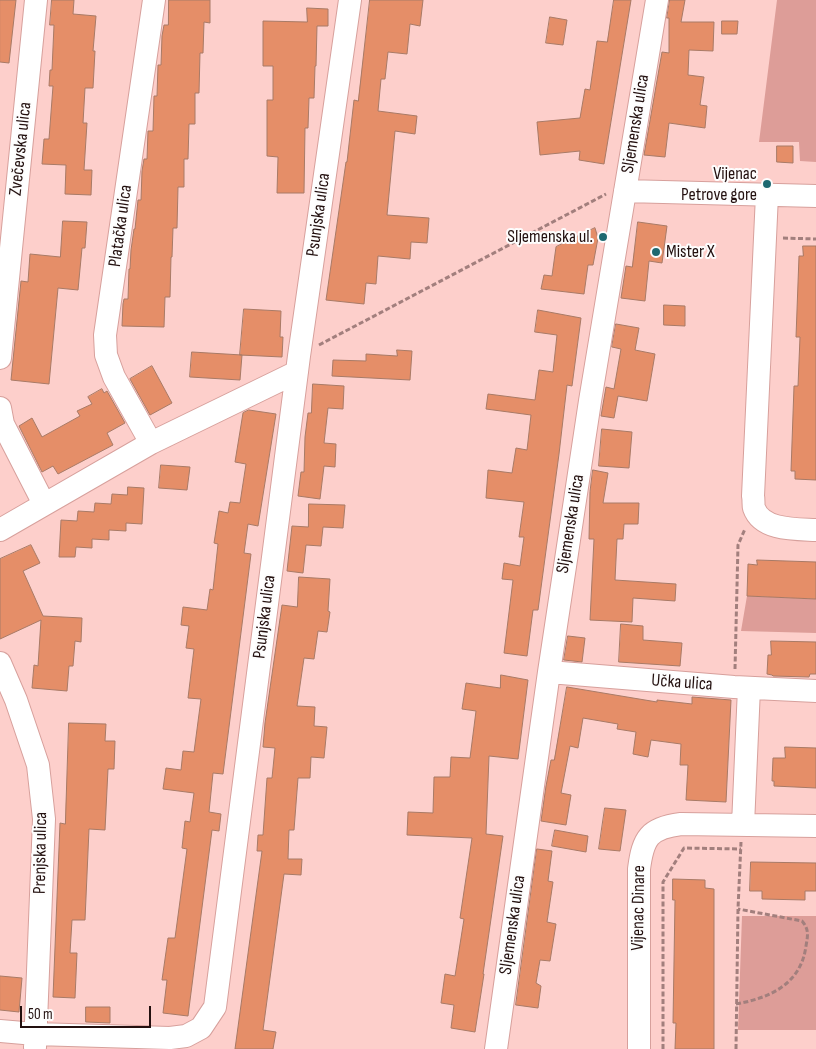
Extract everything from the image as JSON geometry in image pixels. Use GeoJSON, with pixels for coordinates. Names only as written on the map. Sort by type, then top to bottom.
{"type":"FeatureCollection","features":[{"type":"Feature","properties":{"kind":"street","name":"Zvečevska ulica"},"geometry":{"type":"LineString","coordinates":[[0,358],[36,0]]}},
{"type":"Feature","properties":{"kind":"street","name":"Platačka ulica"},"geometry":{"type":"LineString","coordinates":[[151,443],[114,377],[106,355],[105,335],[154,0]]}},
{"type":"Feature","properties":{"kind":"street","name":"Psunjska ulica"},"geometry":{"type":"LineString","coordinates":[[0,1031],[35,1042],[170,1038],[186,1036],[201,1028],[215,1007],[298,364],[350,0]]}},
{"type":"Feature","properties":{"kind":"street","name":"Sljemenska ulica"},"geometry":{"type":"LineString","coordinates":[[496,1049],[548,672],[590,402],[615,193],[656,0]]}},
{"type":"Feature","properties":{"kind":"street"},"geometry":{"type":"LineString","coordinates":[[615,193],[816,196]]}},
{"type":"Feature","properties":{"kind":"street"},"geometry":{"type":"LineString","coordinates":[[767,195],[753,496],[754,509],[761,518],[772,525],[786,529],[816,530]]}},
{"type":"Feature","properties":{"kind":"street"},"geometry":{"type":"LineString","coordinates":[[0,530],[151,443],[298,364]]}},
{"type":"Feature","properties":{"kind":"street"},"geometry":{"type":"LineString","coordinates":[[0,408],[3,424],[44,504]]}},
{"type":"Feature","properties":{"kind":"street","name":"Prenjska ulica"},"geometry":{"type":"LineString","coordinates":[[0,664],[16,700],[38,765],[44,819],[35,1042]]}},
{"type":"Feature","properties":{"kind":"street","name":"Učka ulica"},"geometry":{"type":"LineString","coordinates":[[548,672],[816,691]]}},
{"type":"Feature","properties":{"kind":"street"},"geometry":{"type":"LineString","coordinates":[[742,687],[743,825]]}},
{"type":"Feature","properties":{"kind":"street","name":"Vijenac Dinare"},"geometry":{"type":"LineString","coordinates":[[639,1049],[639,868],[645,840],[655,831],[666,826],[681,824],[816,826]]}},
{"type":"Feature","properties":{"kind":"path"},"geometry":{"type":"LineString","coordinates":[[298,364],[615,193]]}},
{"type":"Feature","properties":{"kind":"path"},"geometry":{"type":"LineString","coordinates":[[765,237],[816,240]]}},
{"type":"Feature","properties":{"kind":"path"},"geometry":{"type":"LineString","coordinates":[[742,687],[738,545],[754,509]]}},
{"type":"Feature","properties":{"kind":"path"},"geometry":{"type":"LineString","coordinates":[[736,1049],[738,909],[743,825]]}},
{"type":"Feature","properties":{"kind":"path"},"geometry":{"type":"LineString","coordinates":[[663,1049],[663,882],[684,848],[741,849]]}},
{"type":"Feature","properties":{"kind":"path"},"geometry":{"type":"LineString","coordinates":[[736,1004],[750,1002],[773,993],[792,980],[805,957],[808,932],[802,921],[738,909]]}},
{"type":"Feature","properties":{"kind":"shaded area"},"geometry":{"type":"Polygon","coordinates":[[[777,0],[816,0],[816,162],[800,161],[799,142],[759,142],[777,0]]]}},
{"type":"Feature","properties":{"kind":"shaded area"},"geometry":{"type":"Polygon","coordinates":[[[747,596],[816,599],[816,633],[741,631],[747,596]]]}},
{"type":"Feature","properties":{"kind":"shaded area"},"geometry":{"type":"Polygon","coordinates":[[[742,916],[816,916],[816,1030],[738,1030],[742,916]]]}},
{"type":"Feature","properties":{"kind":"building"},"geometry":{"type":"Polygon","coordinates":[[[0,0],[16,0],[9,63],[0,62],[0,0]]]}},
{"type":"Feature","properties":{"kind":"building"},"geometry":{"type":"Polygon","coordinates":[[[52,0],[74,0],[73,14],[96,16],[93,51],[95,51],[93,88],[85,88],[83,123],[87,123],[84,170],[92,170],[91,195],[65,194],[66,165],[42,164],[44,139],[49,139],[53,86],[49,86],[50,70],[52,70],[54,25],[50,25],[52,0]]]}},
{"type":"Feature","properties":{"kind":"building"},"geometry":{"type":"Polygon","coordinates":[[[169,0],[210,0],[210,23],[204,22],[203,53],[200,53],[199,93],[195,93],[195,124],[189,124],[188,159],[184,159],[184,187],[178,187],[177,228],[173,228],[170,297],[165,297],[164,327],[122,326],[124,299],[128,299],[129,269],[138,200],[141,200],[142,171],[144,159],[147,159],[148,131],[153,131],[154,96],[157,96],[158,65],[161,65],[164,25],[168,25],[169,0]]]}},
{"type":"Feature","properties":{"kind":"building"},"geometry":{"type":"Polygon","coordinates":[[[370,0],[423,0],[420,26],[410,24],[407,54],[388,52],[385,79],[381,79],[378,111],[417,116],[415,134],[395,131],[387,215],[429,218],[427,243],[411,242],[410,259],[378,256],[376,284],[366,283],[364,304],[326,300],[347,162],[354,100],[358,101],[370,0]]]}},
{"type":"Feature","properties":{"kind":"building"},"geometry":{"type":"Polygon","coordinates":[[[614,0],[631,0],[604,164],[579,160],[580,151],[540,155],[537,122],[580,118],[585,89],[590,90],[597,41],[607,42],[614,0]]]}},
{"type":"Feature","properties":{"kind":"building"},"geometry":{"type":"Polygon","coordinates":[[[670,0],[685,0],[681,22],[714,22],[713,51],[689,50],[688,75],[704,77],[700,105],[707,106],[705,128],[669,123],[665,157],[644,155],[662,52],[669,53],[669,18],[667,18],[670,0]]]}},
{"type":"Feature","properties":{"kind":"building"},"geometry":{"type":"Polygon","coordinates":[[[307,8],[328,9],[328,26],[317,26],[314,98],[309,98],[308,128],[305,128],[304,193],[277,193],[278,157],[267,156],[267,100],[273,100],[273,66],[263,66],[263,21],[307,22],[307,8]]]}},
{"type":"Feature","properties":{"kind":"building"},"geometry":{"type":"Polygon","coordinates":[[[550,17],[567,20],[563,45],[546,43],[550,17]]]}},
{"type":"Feature","properties":{"kind":"building"},"geometry":{"type":"Polygon","coordinates":[[[722,21],[738,21],[737,34],[722,34],[722,21]]]}},
{"type":"Feature","properties":{"kind":"building"},"geometry":{"type":"Polygon","coordinates":[[[777,146],[793,146],[793,163],[777,162],[777,146]]]}},
{"type":"Feature","properties":{"kind":"building"},"geometry":{"type":"Polygon","coordinates":[[[63,221],[87,222],[85,248],[82,248],[78,290],[58,288],[49,384],[11,380],[21,281],[28,282],[30,254],[60,257],[63,221]]]}},
{"type":"Feature","properties":{"kind":"building"},"geometry":{"type":"Polygon","coordinates":[[[638,222],[667,226],[662,263],[649,261],[645,301],[621,298],[626,266],[632,267],[638,222]]]}},
{"type":"Feature","properties":{"kind":"building"},"geometry":{"type":"Polygon","coordinates":[[[595,228],[598,238],[593,265],[588,265],[584,294],[541,289],[544,275],[552,276],[556,247],[595,228]]]}},
{"type":"Feature","properties":{"kind":"building"},"geometry":{"type":"Polygon","coordinates":[[[803,246],[816,246],[816,480],[795,479],[795,471],[791,471],[794,386],[798,386],[800,337],[796,337],[799,256],[803,256],[803,246]]]}},
{"type":"Feature","properties":{"kind":"building"},"geometry":{"type":"Polygon","coordinates":[[[664,305],[685,306],[685,326],[664,325],[664,305]]]}},
{"type":"Feature","properties":{"kind":"building"},"geometry":{"type":"Polygon","coordinates":[[[244,309],[281,311],[280,337],[283,337],[282,357],[240,355],[244,309]]]}},
{"type":"Feature","properties":{"kind":"building"},"geometry":{"type":"Polygon","coordinates":[[[538,310],[581,318],[572,386],[567,385],[538,610],[533,610],[527,656],[504,653],[513,580],[502,579],[504,563],[520,566],[524,537],[519,537],[524,502],[486,498],[488,470],[512,473],[516,448],[527,450],[531,415],[486,409],[488,394],[535,400],[539,370],[553,372],[557,335],[535,332],[538,310]]]}},
{"type":"Feature","properties":{"kind":"building"},"geometry":{"type":"Polygon","coordinates":[[[616,324],[639,328],[635,350],[655,354],[647,401],[618,396],[614,418],[601,416],[606,387],[614,389],[621,349],[612,347],[616,324]]]}},
{"type":"Feature","properties":{"kind":"building"},"geometry":{"type":"Polygon","coordinates":[[[397,350],[412,351],[410,380],[332,376],[333,360],[366,361],[366,354],[397,356],[397,350]]]}},
{"type":"Feature","properties":{"kind":"building"},"geometry":{"type":"Polygon","coordinates":[[[192,352],[242,355],[240,380],[190,377],[192,352]]]}},
{"type":"Feature","properties":{"kind":"building"},"geometry":{"type":"Polygon","coordinates":[[[152,366],[172,403],[150,415],[130,379],[152,366]]]}},
{"type":"Feature","properties":{"kind":"building"},"geometry":{"type":"Polygon","coordinates":[[[313,384],[344,386],[343,409],[328,408],[324,443],[336,444],[335,467],[324,466],[320,499],[298,496],[301,472],[304,472],[305,437],[308,413],[311,413],[313,384]]]}},
{"type":"Feature","properties":{"kind":"building"},"geometry":{"type":"Polygon","coordinates":[[[102,389],[104,393],[107,391],[125,423],[107,433],[113,445],[58,474],[53,466],[42,472],[19,426],[32,418],[42,437],[80,416],[77,411],[92,404],[88,397],[102,389]]]}},
{"type":"Feature","properties":{"kind":"building"},"geometry":{"type":"Polygon","coordinates":[[[249,410],[276,414],[258,526],[248,524],[244,553],[251,554],[223,774],[213,773],[209,812],[221,814],[219,831],[212,830],[188,1016],[163,1013],[167,980],[162,980],[168,938],[175,938],[187,849],[182,848],[185,821],[190,822],[194,793],[163,789],[166,768],[181,770],[183,751],[194,752],[201,699],[188,698],[194,649],[186,648],[189,626],[181,625],[183,607],[207,610],[210,589],[213,590],[218,544],[214,543],[219,511],[228,513],[230,502],[240,503],[246,464],[235,462],[243,413],[249,410]]]}},
{"type":"Feature","properties":{"kind":"building"},"geometry":{"type":"Polygon","coordinates":[[[602,429],[632,432],[629,468],[599,466],[602,429]]]}},
{"type":"Feature","properties":{"kind":"building"},"geometry":{"type":"Polygon","coordinates":[[[161,465],[190,467],[187,490],[159,488],[161,465]]]}},
{"type":"Feature","properties":{"kind":"building"},"geometry":{"type":"Polygon","coordinates":[[[593,470],[608,473],[603,503],[639,503],[638,524],[624,524],[623,539],[617,539],[615,580],[676,584],[675,601],[633,598],[632,622],[590,620],[594,539],[589,539],[590,492],[593,470]]]}},
{"type":"Feature","properties":{"kind":"building"},"geometry":{"type":"Polygon","coordinates":[[[128,487],[144,488],[142,524],[126,523],[126,531],[109,530],[109,540],[92,539],[92,548],[76,547],[75,557],[59,557],[61,520],[77,521],[78,511],[94,512],[95,503],[111,504],[112,494],[127,495],[128,487]]]}},
{"type":"Feature","properties":{"kind":"building"},"geometry":{"type":"Polygon","coordinates":[[[309,504],[345,505],[343,528],[323,527],[321,546],[306,545],[303,573],[287,571],[292,526],[308,527],[309,504]]]}},
{"type":"Feature","properties":{"kind":"building"},"geometry":{"type":"Polygon","coordinates":[[[31,545],[40,563],[23,571],[43,616],[82,618],[81,642],[75,641],[73,666],[69,666],[67,691],[32,688],[34,665],[38,666],[41,620],[0,639],[0,559],[31,545]]]}},
{"type":"Feature","properties":{"kind":"building"},"geometry":{"type":"Polygon","coordinates":[[[757,560],[816,562],[816,599],[747,596],[748,564],[757,565],[757,560]]]}},
{"type":"Feature","properties":{"kind":"building"},"geometry":{"type":"Polygon","coordinates":[[[299,577],[330,579],[328,611],[330,612],[327,632],[318,631],[314,659],[304,658],[297,706],[315,707],[314,726],[327,727],[324,758],[311,757],[310,778],[298,778],[294,830],[289,830],[288,859],[302,859],[301,875],[284,874],[263,1030],[276,1032],[273,1049],[235,1049],[262,851],[257,851],[258,835],[263,835],[267,778],[272,778],[275,748],[263,747],[265,723],[282,605],[297,607],[299,577]]]}},
{"type":"Feature","properties":{"kind":"building"},"geometry":{"type":"Polygon","coordinates":[[[621,624],[643,626],[643,640],[682,643],[680,666],[619,662],[621,624]]]}},
{"type":"Feature","properties":{"kind":"building"},"geometry":{"type":"Polygon","coordinates":[[[568,636],[585,638],[582,662],[564,660],[568,636]]]}},
{"type":"Feature","properties":{"kind":"building"},"geometry":{"type":"Polygon","coordinates":[[[771,641],[816,642],[816,674],[810,674],[809,677],[773,676],[767,674],[768,655],[771,655],[771,641]]]}},
{"type":"Feature","properties":{"kind":"building"},"geometry":{"type":"Polygon","coordinates":[[[501,675],[528,680],[518,759],[489,756],[486,834],[503,836],[475,1032],[451,1028],[454,1005],[441,1003],[445,974],[455,976],[464,919],[460,918],[472,838],[407,835],[408,812],[433,813],[434,777],[450,777],[451,757],[470,758],[476,711],[462,709],[466,683],[500,688],[501,675]]]}},
{"type":"Feature","properties":{"kind":"building"},"geometry":{"type":"Polygon","coordinates":[[[567,687],[657,702],[657,700],[692,704],[692,697],[731,700],[726,802],[686,800],[688,765],[680,765],[681,744],[651,740],[648,757],[633,754],[636,732],[617,729],[618,724],[583,718],[578,748],[570,746],[561,793],[571,795],[566,825],[541,821],[551,760],[554,760],[567,687]]]}},
{"type":"Feature","properties":{"kind":"building"},"geometry":{"type":"Polygon","coordinates":[[[69,723],[106,724],[105,741],[115,741],[114,769],[108,769],[105,830],[89,829],[85,920],[72,920],[70,953],[77,953],[75,998],[53,997],[60,823],[65,824],[69,723]]]}},
{"type":"Feature","properties":{"kind":"building"},"geometry":{"type":"Polygon","coordinates":[[[785,747],[816,748],[816,788],[774,786],[774,781],[772,781],[773,758],[785,758],[785,747]]]}},
{"type":"Feature","properties":{"kind":"building"},"geometry":{"type":"Polygon","coordinates":[[[605,808],[626,810],[620,851],[599,849],[605,808]]]}},
{"type":"Feature","properties":{"kind":"building"},"geometry":{"type":"Polygon","coordinates":[[[555,830],[588,836],[586,852],[552,846],[555,830]]]}},
{"type":"Feature","properties":{"kind":"building"},"geometry":{"type":"Polygon","coordinates":[[[537,849],[552,851],[548,881],[553,882],[547,922],[556,924],[550,961],[540,960],[536,983],[541,986],[538,1008],[516,1005],[537,849]]]}},
{"type":"Feature","properties":{"kind":"building"},"geometry":{"type":"Polygon","coordinates":[[[751,862],[816,863],[816,891],[805,891],[805,900],[762,899],[762,891],[750,891],[751,862]]]}},
{"type":"Feature","properties":{"kind":"building"},"geometry":{"type":"Polygon","coordinates":[[[673,879],[705,880],[705,888],[714,889],[714,1049],[675,1049],[676,1023],[673,1023],[675,900],[673,900],[673,879]]]}},
{"type":"Feature","properties":{"kind":"building"},"geometry":{"type":"Polygon","coordinates":[[[0,976],[22,978],[19,1012],[0,1010],[0,976]]]}},
{"type":"Feature","properties":{"kind":"building"},"geometry":{"type":"Polygon","coordinates":[[[86,1007],[110,1007],[110,1023],[86,1022],[86,1007]]]}},
{"type":"Feature","properties":{"kind":"place","name":"Vijenac Petrove gore"},"geometry":{"type":"Point","coordinates":[767,184]}},
{"type":"Feature","properties":{"kind":"place","name":"Sljemenska ul."},"geometry":{"type":"Point","coordinates":[603,237]}},
{"type":"Feature","properties":{"kind":"place","name":"Mister X"},"geometry":{"type":"Point","coordinates":[656,252]}}]}
